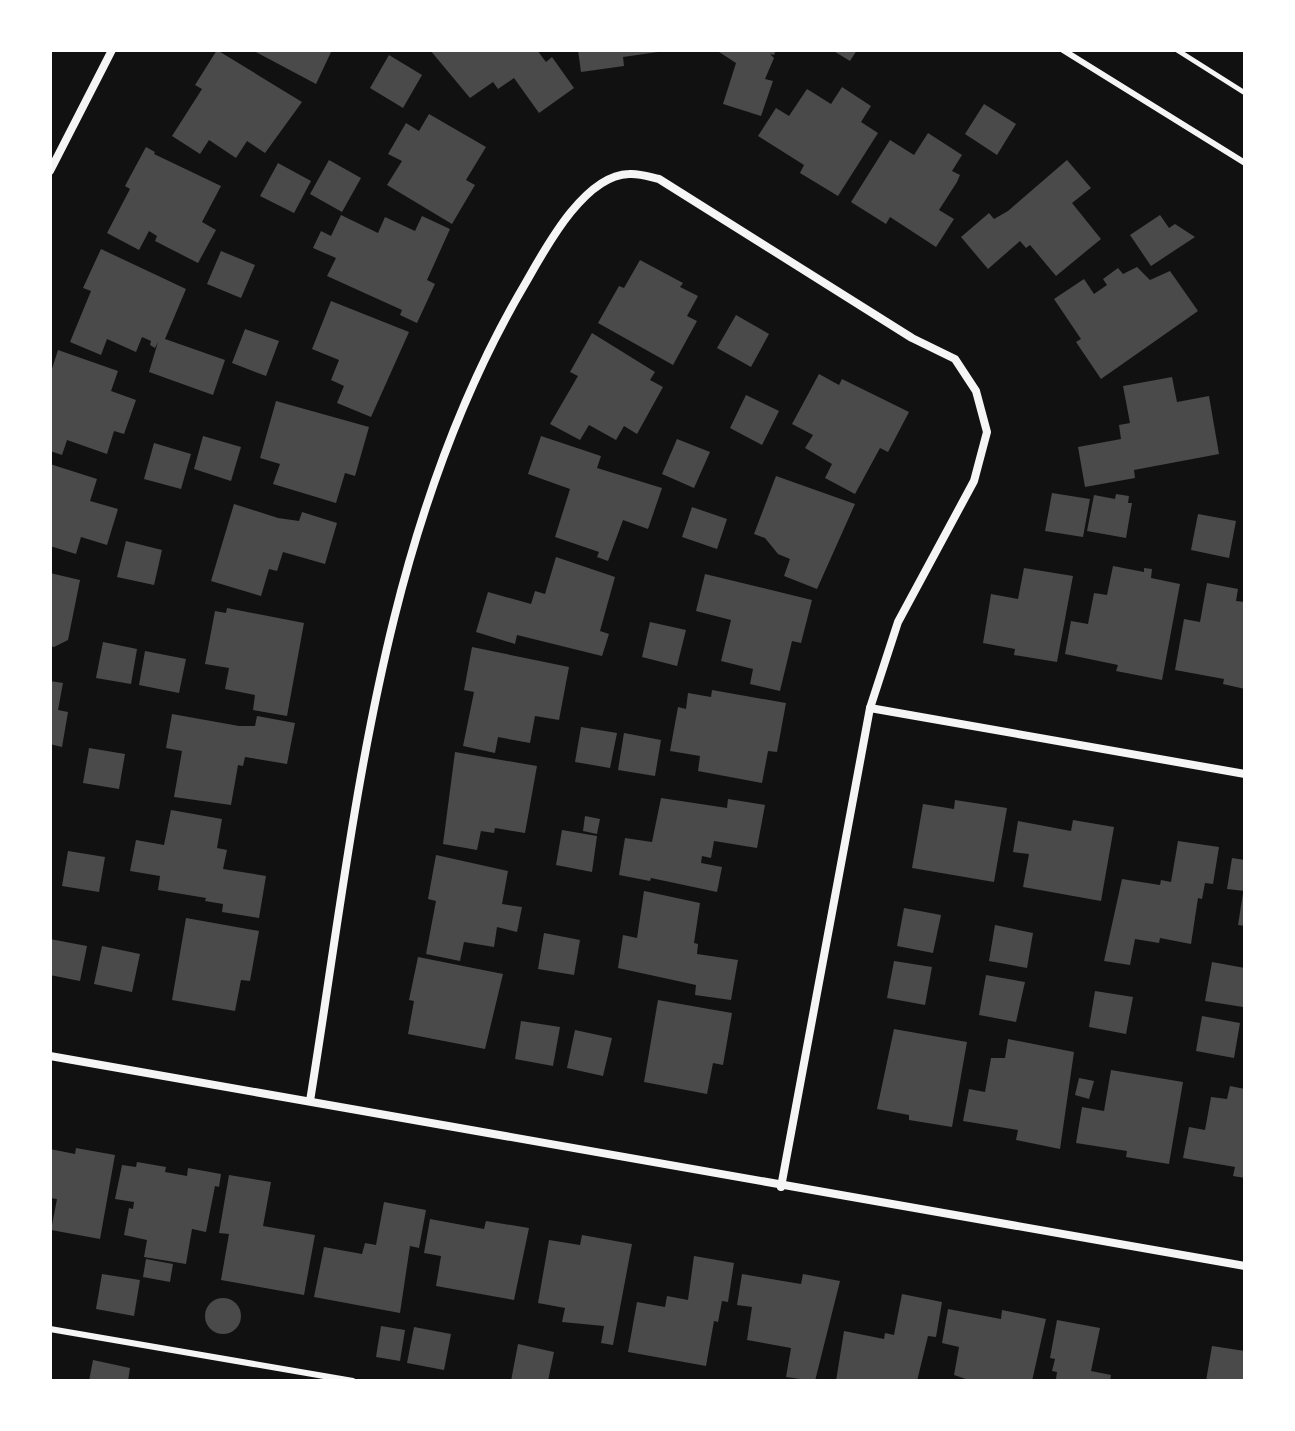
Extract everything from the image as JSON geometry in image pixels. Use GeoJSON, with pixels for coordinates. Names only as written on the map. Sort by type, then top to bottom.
{"type":"FeatureCollection","features":[{"type":"Feature","properties":{"kind":"street"},"geometry":{"type":"LineString","coordinates":[[50,171],[112,50]]}},
{"type":"Feature","properties":{"kind":"street"},"geometry":{"type":"LineString","coordinates":[[310,1101],[379,676],[401,583],[435,477],[488,346],[558,226],[598,186],[628,173],[659,179],[912,338],[955,359],[976,391],[987,432],[974,481],[898,622],[870,708],[781,1187]]}},
{"type":"Feature","properties":{"kind":"street"},"geometry":{"type":"LineString","coordinates":[[870,708],[1245,774]]}},
{"type":"Feature","properties":{"kind":"street"},"geometry":{"type":"LineString","coordinates":[[50,1056],[781,1187],[1245,1266]]}},
{"type":"Feature","properties":{"kind":"lane"},"geometry":{"type":"LineString","coordinates":[[1063,50],[1245,163]]}},
{"type":"Feature","properties":{"kind":"lane"},"geometry":{"type":"LineString","coordinates":[[50,1329],[353,1381]]}},
{"type":"Feature","properties":{"kind":"path"},"geometry":{"type":"LineString","coordinates":[[1177,50],[1245,93]]}},
{"type":"Feature","properties":{"kind":"building"},"geometry":{"type":"Polygon","coordinates":[[[217,50],[302,102],[265,153],[247,141],[236,158],[209,140],[200,154],[172,136],[202,89],[195,85],[217,50]]]}},
{"type":"Feature","properties":{"kind":"building"},"geometry":{"type":"Polygon","coordinates":[[[252,50],[332,50],[316,84],[252,50]]]}},
{"type":"Feature","properties":{"kind":"building"},"geometry":{"type":"Polygon","coordinates":[[[430,50],[537,50],[546,62],[552,57],[574,88],[539,113],[514,78],[498,89],[493,82],[470,98],[430,50]]]}},
{"type":"Feature","properties":{"kind":"building"},"geometry":{"type":"Polygon","coordinates":[[[578,50],[658,52],[623,57],[624,66],[581,72],[578,50]]]}},
{"type":"Feature","properties":{"kind":"building"},"geometry":{"type":"Polygon","coordinates":[[[716,50],[776,50],[774,55],[770,54],[774,58],[765,79],[773,81],[761,116],[723,104],[736,63],[716,50]]]}},
{"type":"Feature","properties":{"kind":"building"},"geometry":{"type":"Polygon","coordinates":[[[832,50],[857,50],[850,61],[832,50]]]}},
{"type":"Feature","properties":{"kind":"building"},"geometry":{"type":"Polygon","coordinates":[[[389,55],[422,75],[403,108],[370,88],[389,55]]]}},
{"type":"Feature","properties":{"kind":"building"},"geometry":{"type":"Polygon","coordinates":[[[842,87],[871,106],[861,122],[878,133],[838,196],[800,173],[804,165],[758,136],[776,108],[789,116],[807,89],[831,104],[842,87]]]}},
{"type":"Feature","properties":{"kind":"building"},"geometry":{"type":"Polygon","coordinates":[[[984,104],[1016,124],[997,155],[965,134],[984,104]]]}},
{"type":"Feature","properties":{"kind":"building"},"geometry":{"type":"Polygon","coordinates":[[[429,114],[486,147],[466,180],[475,185],[452,224],[387,185],[402,161],[388,154],[406,123],[419,131],[429,114]]]}},
{"type":"Feature","properties":{"kind":"building"},"geometry":{"type":"Polygon","coordinates":[[[928,133],[962,155],[952,171],[960,175],[939,210],[954,219],[936,247],[890,217],[886,224],[851,202],[890,140],[914,155],[928,133]]]}},
{"type":"Feature","properties":{"kind":"building"},"geometry":{"type":"Polygon","coordinates":[[[146,147],[154,154],[221,186],[202,222],[216,230],[198,263],[155,241],[157,236],[149,231],[139,250],[107,233],[130,189],[125,186],[146,147]]]}},
{"type":"Feature","properties":{"kind":"building"},"geometry":{"type":"Polygon","coordinates":[[[329,160],[361,178],[342,212],[310,194],[329,160]]]}},
{"type":"Feature","properties":{"kind":"building"},"geometry":{"type":"Polygon","coordinates":[[[1067,160],[1091,188],[1072,203],[1101,239],[1056,276],[1030,245],[1026,248],[1020,241],[988,269],[961,237],[989,213],[994,219],[1008,211],[1067,160]]]}},
{"type":"Feature","properties":{"kind":"building"},"geometry":{"type":"Polygon","coordinates":[[[278,163],[311,181],[294,213],[260,196],[278,163]]]}},
{"type":"Feature","properties":{"kind":"building"},"geometry":{"type":"Polygon","coordinates":[[[341,215],[378,233],[385,217],[415,231],[422,216],[450,229],[427,280],[435,284],[417,323],[400,315],[402,310],[327,276],[336,258],[313,248],[321,231],[331,236],[341,215]]]}},
{"type":"Feature","properties":{"kind":"building"},"geometry":{"type":"Polygon","coordinates":[[[1160,215],[1169,228],[1175,224],[1195,237],[1151,266],[1130,235],[1160,215]]]}},
{"type":"Feature","properties":{"kind":"building"},"geometry":{"type":"Polygon","coordinates":[[[101,249],[186,289],[165,339],[225,360],[213,395],[149,372],[158,342],[155,348],[150,345],[151,341],[142,337],[136,352],[107,339],[101,355],[70,342],[91,291],[83,288],[101,249]]]}},
{"type":"Feature","properties":{"kind":"building"},"geometry":{"type":"Polygon","coordinates":[[[221,251],[255,265],[241,298],[207,284],[221,251]]]}},
{"type":"Feature","properties":{"kind":"building"},"geometry":{"type":"Polygon","coordinates":[[[640,260],[683,283],[680,287],[698,296],[687,316],[697,321],[673,365],[598,323],[619,286],[624,288],[640,260]]]}},
{"type":"Feature","properties":{"kind":"building"},"geometry":{"type":"Polygon","coordinates":[[[1137,267],[1150,280],[1170,271],[1198,311],[1101,379],[1076,342],[1081,339],[1054,299],[1084,279],[1094,294],[1107,285],[1103,279],[1118,268],[1123,274],[1137,267]]]}},
{"type":"Feature","properties":{"kind":"building"},"geometry":{"type":"Polygon","coordinates":[[[331,301],[409,332],[371,417],[337,403],[344,386],[331,380],[339,360],[312,349],[331,301]]]}},
{"type":"Feature","properties":{"kind":"building"},"geometry":{"type":"Polygon","coordinates":[[[736,315],[769,334],[751,367],[717,348],[736,315]]]}},
{"type":"Feature","properties":{"kind":"building"},"geometry":{"type":"Polygon","coordinates":[[[245,329],[279,341],[266,376],[232,363],[245,329]]]}},
{"type":"Feature","properties":{"kind":"building"},"geometry":{"type":"Polygon","coordinates":[[[592,333],[655,372],[650,380],[663,387],[637,434],[624,426],[616,440],[589,425],[580,440],[550,424],[578,376],[570,372],[592,333]]]}},
{"type":"Feature","properties":{"kind":"building"},"geometry":{"type":"Polygon","coordinates":[[[58,350],[118,371],[111,391],[136,400],[124,434],[114,431],[107,454],[67,440],[62,455],[50,451],[50,375],[58,350]]]}},
{"type":"Feature","properties":{"kind":"building"},"geometry":{"type":"Polygon","coordinates":[[[819,374],[839,385],[842,379],[909,412],[888,452],[880,448],[855,494],[825,478],[832,464],[805,448],[813,435],[792,424],[819,374]]]}},
{"type":"Feature","properties":{"kind":"building"},"geometry":{"type":"Polygon","coordinates":[[[1172,377],[1177,402],[1209,396],[1219,454],[1134,470],[1135,478],[1085,487],[1078,447],[1121,439],[1119,425],[1130,423],[1123,386],[1172,377]]]}},
{"type":"Feature","properties":{"kind":"building"},"geometry":{"type":"Polygon","coordinates":[[[746,395],[779,411],[762,445],[730,428],[746,395]]]}},
{"type":"Feature","properties":{"kind":"building"},"geometry":{"type":"Polygon","coordinates":[[[276,401],[369,427],[355,476],[345,473],[336,503],[273,484],[280,464],[260,458],[276,401]]]}},
{"type":"Feature","properties":{"kind":"building"},"geometry":{"type":"Polygon","coordinates":[[[203,436],[241,447],[231,481],[194,469],[203,436]]]}},
{"type":"Feature","properties":{"kind":"building"},"geometry":{"type":"Polygon","coordinates":[[[541,436],[601,456],[597,468],[662,488],[648,529],[623,520],[608,561],[597,557],[599,552],[555,537],[570,489],[528,474],[541,436]]]}},
{"type":"Feature","properties":{"kind":"building"},"geometry":{"type":"Polygon","coordinates":[[[677,439],[710,452],[694,488],[662,474],[677,439]]]}},
{"type":"Feature","properties":{"kind":"building"},"geometry":{"type":"Polygon","coordinates":[[[154,443],[191,454],[181,489],[144,479],[154,443]]]}},
{"type":"Feature","properties":{"kind":"building"},"geometry":{"type":"Polygon","coordinates":[[[50,464],[97,479],[90,501],[118,509],[107,545],[81,537],[76,554],[50,546],[50,464]]]}},
{"type":"Feature","properties":{"kind":"building"},"geometry":{"type":"Polygon","coordinates":[[[776,476],[855,504],[817,589],[784,576],[790,559],[778,554],[765,538],[754,534],[776,476]]]}},
{"type":"Feature","properties":{"kind":"building"},"geometry":{"type":"Polygon","coordinates":[[[1052,493],[1090,499],[1083,537],[1045,531],[1052,493]]]}},
{"type":"Feature","properties":{"kind":"building"},"geometry":{"type":"Polygon","coordinates":[[[1116,494],[1129,496],[1128,503],[1132,503],[1126,538],[1087,531],[1094,495],[1115,499],[1116,494]]]}},
{"type":"Feature","properties":{"kind":"building"},"geometry":{"type":"Polygon","coordinates":[[[234,504],[278,518],[299,521],[302,512],[337,523],[325,564],[283,552],[277,571],[269,569],[261,596],[211,581],[234,504]]]}},
{"type":"Feature","properties":{"kind":"building"},"geometry":{"type":"Polygon","coordinates":[[[692,507],[727,519],[717,549],[682,537],[692,507]]]}},
{"type":"Feature","properties":{"kind":"building"},"geometry":{"type":"Polygon","coordinates":[[[1198,514],[1236,521],[1229,558],[1191,550],[1198,514]]]}},
{"type":"Feature","properties":{"kind":"building"},"geometry":{"type":"Polygon","coordinates":[[[126,541],[162,550],[154,585],[117,577],[126,541]]]}},
{"type":"Feature","properties":{"kind":"building"},"geometry":{"type":"Polygon","coordinates":[[[556,557],[615,577],[600,631],[609,634],[602,656],[517,635],[515,644],[476,632],[488,592],[531,604],[535,591],[545,594],[556,557]]]}},
{"type":"Feature","properties":{"kind":"building"},"geometry":{"type":"Polygon","coordinates":[[[1113,566],[1144,572],[1144,568],[1152,569],[1151,578],[1180,584],[1162,680],[1116,671],[1118,665],[1065,654],[1071,621],[1088,624],[1094,593],[1107,595],[1113,566]]]}},
{"type":"Feature","properties":{"kind":"building"},"geometry":{"type":"Polygon","coordinates":[[[1024,568],[1073,576],[1057,662],[1014,655],[1015,649],[983,643],[991,594],[1018,599],[1024,568]]]}},
{"type":"Feature","properties":{"kind":"building"},"geometry":{"type":"Polygon","coordinates":[[[50,573],[80,580],[68,640],[54,647],[50,646],[50,573]]]}},
{"type":"Feature","properties":{"kind":"building"},"geometry":{"type":"Polygon","coordinates":[[[705,574],[812,600],[801,643],[792,641],[780,691],[750,684],[753,669],[721,661],[731,620],[696,611],[705,574]]]}},
{"type":"Feature","properties":{"kind":"building"},"geometry":{"type":"Polygon","coordinates":[[[1207,583],[1238,589],[1236,601],[1245,602],[1245,689],[1223,684],[1224,679],[1175,670],[1184,619],[1200,622],[1207,583]]]}},
{"type":"Feature","properties":{"kind":"building"},"geometry":{"type":"Polygon","coordinates":[[[227,608],[304,623],[287,716],[253,710],[255,695],[225,689],[229,668],[205,664],[215,611],[226,613],[227,608]]]}},
{"type":"Feature","properties":{"kind":"building"},"geometry":{"type":"Polygon","coordinates":[[[650,622],[686,630],[677,666],[642,657],[650,622]]]}},
{"type":"Feature","properties":{"kind":"building"},"geometry":{"type":"Polygon","coordinates":[[[103,642],[137,649],[131,684],[96,678],[103,642]]]}},
{"type":"Feature","properties":{"kind":"building"},"geometry":{"type":"Polygon","coordinates":[[[472,647],[569,667],[559,720],[535,716],[530,743],[498,737],[495,753],[463,746],[474,692],[464,690],[472,647]]]}},
{"type":"Feature","properties":{"kind":"building"},"geometry":{"type":"Polygon","coordinates":[[[145,651],[186,659],[179,693],[139,685],[145,651]]]}},
{"type":"Feature","properties":{"kind":"building"},"geometry":{"type":"Polygon","coordinates":[[[50,681],[63,683],[58,710],[68,712],[62,747],[50,744],[50,681]]]}},
{"type":"Feature","properties":{"kind":"building"},"geometry":{"type":"Polygon","coordinates":[[[712,690],[786,703],[777,752],[768,751],[762,783],[698,771],[700,756],[670,751],[678,707],[686,709],[688,693],[711,697],[712,690]]]}},
{"type":"Feature","properties":{"kind":"building"},"geometry":{"type":"Polygon","coordinates":[[[172,714],[239,726],[255,726],[257,716],[295,723],[287,764],[245,757],[243,766],[238,765],[231,805],[174,797],[182,751],[166,748],[172,714]]]}},
{"type":"Feature","properties":{"kind":"building"},"geometry":{"type":"Polygon","coordinates":[[[581,727],[617,733],[610,768],[575,762],[581,727]]]}},
{"type":"Feature","properties":{"kind":"building"},"geometry":{"type":"Polygon","coordinates":[[[624,733],[661,740],[655,776],[618,770],[624,733]]]}},
{"type":"Feature","properties":{"kind":"building"},"geometry":{"type":"Polygon","coordinates":[[[89,748],[125,754],[119,789],[83,783],[89,748]]]}},
{"type":"Feature","properties":{"kind":"building"},"geometry":{"type":"Polygon","coordinates":[[[455,752],[537,766],[525,833],[495,828],[494,833],[481,831],[477,850],[443,844],[455,752]]]}},
{"type":"Feature","properties":{"kind":"building"},"geometry":{"type":"Polygon","coordinates":[[[661,798],[727,808],[728,799],[765,805],[757,848],[714,841],[711,858],[702,856],[701,863],[722,867],[717,892],[651,878],[650,881],[619,875],[625,838],[652,842],[661,798]]]}},
{"type":"Feature","properties":{"kind":"building"},"geometry":{"type":"Polygon","coordinates":[[[955,800],[1007,808],[994,882],[912,868],[923,804],[954,809],[955,800]]]}},
{"type":"Feature","properties":{"kind":"building"},"geometry":{"type":"Polygon","coordinates":[[[171,810],[222,819],[217,848],[227,850],[223,869],[266,876],[259,918],[222,912],[223,904],[205,901],[206,898],[158,890],[160,876],[130,871],[136,840],[164,845],[171,810]]]}},
{"type":"Feature","properties":{"kind":"building"},"geometry":{"type":"Polygon","coordinates":[[[585,816],[600,819],[597,834],[583,831],[585,816]]]}},
{"type":"Feature","properties":{"kind":"building"},"geometry":{"type":"Polygon","coordinates":[[[1073,820],[1114,827],[1101,901],[1023,887],[1029,854],[1013,852],[1018,821],[1071,831],[1073,820]]]}},
{"type":"Feature","properties":{"kind":"building"},"geometry":{"type":"Polygon","coordinates":[[[562,830],[597,836],[592,872],[556,865],[562,830]]]}},
{"type":"Feature","properties":{"kind":"building"},"geometry":{"type":"Polygon","coordinates":[[[1178,841],[1219,847],[1213,884],[1205,883],[1202,899],[1198,898],[1191,944],[1160,938],[1159,943],[1135,939],[1130,965],[1104,961],[1122,879],[1160,885],[1161,880],[1171,882],[1178,841]]]}},
{"type":"Feature","properties":{"kind":"building"},"geometry":{"type":"Polygon","coordinates":[[[68,851],[105,857],[99,892],[62,886],[68,851]]]}},
{"type":"Feature","properties":{"kind":"building"},"geometry":{"type":"Polygon","coordinates":[[[436,855],[508,871],[502,904],[522,907],[517,932],[497,927],[494,947],[464,942],[460,961],[426,954],[436,901],[428,899],[436,855]]]}},
{"type":"Feature","properties":{"kind":"building"},"geometry":{"type":"Polygon","coordinates":[[[1232,858],[1245,860],[1245,891],[1227,889],[1232,858]]]}},
{"type":"Feature","properties":{"kind":"building"},"geometry":{"type":"Polygon","coordinates":[[[644,891],[700,903],[694,943],[698,944],[697,954],[738,960],[731,1000],[695,995],[696,985],[618,968],[623,935],[637,938],[644,891]]]}},
{"type":"Feature","properties":{"kind":"building"},"geometry":{"type":"Polygon","coordinates":[[[1245,893],[1245,926],[1238,925],[1245,893]]]}},
{"type":"Feature","properties":{"kind":"building"},"geometry":{"type":"Polygon","coordinates":[[[904,908],[941,915],[933,953],[897,946],[904,908]]]}},
{"type":"Feature","properties":{"kind":"building"},"geometry":{"type":"Polygon","coordinates":[[[186,918],[259,931],[250,981],[241,980],[235,1011],[172,1000],[186,918]]]}},
{"type":"Feature","properties":{"kind":"building"},"geometry":{"type":"Polygon","coordinates":[[[995,925],[1033,933],[1027,968],[989,961],[995,925]]]}},
{"type":"Feature","properties":{"kind":"building"},"geometry":{"type":"Polygon","coordinates":[[[544,933],[580,940],[574,975],[538,969],[544,933]]]}},
{"type":"Feature","properties":{"kind":"building"},"geometry":{"type":"Polygon","coordinates":[[[50,939],[87,946],[80,981],[50,975],[50,939]]]}},
{"type":"Feature","properties":{"kind":"building"},"geometry":{"type":"Polygon","coordinates":[[[102,946],[140,954],[132,992],[94,984],[102,946]]]}},
{"type":"Feature","properties":{"kind":"building"},"geometry":{"type":"Polygon","coordinates":[[[418,957],[503,974],[485,1049],[408,1034],[414,1001],[409,1000],[418,957]]]}},
{"type":"Feature","properties":{"kind":"building"},"geometry":{"type":"Polygon","coordinates":[[[894,961],[932,967],[925,1005],[887,998],[894,961]]]}},
{"type":"Feature","properties":{"kind":"building"},"geometry":{"type":"Polygon","coordinates":[[[1212,962],[1245,968],[1243,1007],[1205,1001],[1212,962]]]}},
{"type":"Feature","properties":{"kind":"building"},"geometry":{"type":"Polygon","coordinates":[[[986,975],[1025,982],[1016,1022],[979,1015],[986,975]]]}},
{"type":"Feature","properties":{"kind":"building"},"geometry":{"type":"Polygon","coordinates":[[[1095,991],[1133,997],[1126,1034],[1089,1027],[1095,991]]]}},
{"type":"Feature","properties":{"kind":"building"},"geometry":{"type":"Polygon","coordinates":[[[658,1000],[732,1013],[723,1065],[713,1063],[707,1094],[644,1082],[658,1000]]]}},
{"type":"Feature","properties":{"kind":"building"},"geometry":{"type":"Polygon","coordinates":[[[1202,1016],[1240,1023],[1234,1058],[1196,1051],[1202,1016]]]}},
{"type":"Feature","properties":{"kind":"building"},"geometry":{"type":"Polygon","coordinates":[[[521,1021],[560,1027],[553,1066],[515,1059],[521,1021]]]}},
{"type":"Feature","properties":{"kind":"building"},"geometry":{"type":"Polygon","coordinates":[[[894,1029],[967,1042],[952,1127],[909,1120],[909,1115],[877,1109],[894,1029]]]}},
{"type":"Feature","properties":{"kind":"building"},"geometry":{"type":"Polygon","coordinates":[[[575,1030],[612,1038],[603,1076],[567,1068],[575,1030]]]}},
{"type":"Feature","properties":{"kind":"building"},"geometry":{"type":"Polygon","coordinates":[[[1008,1039],[1074,1052],[1060,1149],[1016,1140],[1018,1130],[963,1121],[969,1089],[985,1092],[991,1058],[1005,1058],[1008,1039]]]}},
{"type":"Feature","properties":{"kind":"building"},"geometry":{"type":"Polygon","coordinates":[[[1111,1070],[1183,1082],[1169,1164],[1126,1157],[1127,1151],[1076,1143],[1082,1107],[1104,1111],[1111,1070]]]}},
{"type":"Feature","properties":{"kind":"building"},"geometry":{"type":"Polygon","coordinates":[[[1079,1078],[1094,1081],[1089,1099],[1075,1095],[1079,1078]]]}},
{"type":"Feature","properties":{"kind":"building"},"geometry":{"type":"Polygon","coordinates":[[[1230,1086],[1245,1089],[1245,1178],[1233,1176],[1235,1167],[1183,1158],[1189,1127],[1205,1130],[1211,1097],[1227,1099],[1230,1086]]]}},
{"type":"Feature","properties":{"kind":"building"},"geometry":{"type":"Polygon","coordinates":[[[76,1148],[115,1155],[100,1239],[51,1230],[57,1199],[50,1198],[50,1149],[75,1154],[76,1148]]]}},
{"type":"Feature","properties":{"kind":"building"},"geometry":{"type":"Polygon","coordinates":[[[137,1162],[166,1167],[165,1172],[187,1176],[188,1168],[221,1174],[219,1187],[215,1186],[206,1232],[192,1229],[186,1264],[144,1257],[147,1240],[124,1235],[129,1208],[133,1209],[134,1202],[115,1199],[122,1165],[136,1167],[137,1162]]]}},
{"type":"Feature","properties":{"kind":"building"},"geometry":{"type":"Polygon","coordinates":[[[229,1175],[271,1182],[263,1226],[315,1235],[304,1295],[221,1280],[229,1234],[219,1233],[229,1175]]]}},
{"type":"Feature","properties":{"kind":"building"},"geometry":{"type":"Polygon","coordinates":[[[384,1202],[426,1210],[419,1248],[410,1246],[400,1313],[314,1297],[324,1247],[362,1254],[365,1243],[376,1245],[384,1202]]]}},
{"type":"Feature","properties":{"kind":"building"},"geometry":{"type":"Polygon","coordinates":[[[430,1219],[484,1229],[486,1221],[529,1228],[514,1300],[436,1286],[441,1256],[424,1253],[430,1219]]]}},
{"type":"Feature","properties":{"kind":"building"},"geometry":{"type":"Polygon","coordinates":[[[582,1235],[632,1244],[613,1345],[601,1343],[604,1326],[562,1322],[565,1308],[538,1303],[549,1240],[580,1245],[582,1235]]]}},
{"type":"Feature","properties":{"kind":"building"},"geometry":{"type":"Polygon","coordinates":[[[694,1256],[734,1263],[728,1302],[722,1301],[718,1322],[714,1321],[706,1366],[628,1352],[637,1302],[665,1307],[667,1296],[688,1300],[694,1256]]]}},
{"type":"Feature","properties":{"kind":"building"},"geometry":{"type":"Polygon","coordinates":[[[146,1259],[173,1264],[170,1282],[143,1277],[146,1259]]]}},
{"type":"Feature","properties":{"kind":"building"},"geometry":{"type":"Polygon","coordinates":[[[102,1274],[140,1280],[134,1316],[96,1309],[102,1274]]]}},
{"type":"Feature","properties":{"kind":"building"},"geometry":{"type":"Polygon","coordinates":[[[742,1274],[801,1284],[803,1274],[840,1281],[815,1381],[786,1377],[791,1348],[747,1340],[752,1307],[737,1305],[742,1274]]]}},
{"type":"Feature","properties":{"kind":"building"},"geometry":{"type":"Polygon","coordinates":[[[902,1294],[942,1302],[936,1337],[928,1336],[917,1381],[836,1381],[844,1331],[884,1339],[885,1333],[894,1335],[902,1294]]]}},
{"type":"Feature","properties":{"kind":"building"},"geometry":{"type":"Polygon","coordinates":[[[223,1298],[236,1303],[241,1316],[236,1329],[223,1334],[210,1329],[205,1316],[210,1303],[223,1298]]]}},
{"type":"Feature","properties":{"kind":"building"},"geometry":{"type":"Polygon","coordinates":[[[948,1309],[1001,1319],[1002,1310],[1046,1319],[1032,1381],[972,1381],[954,1375],[959,1347],[942,1343],[948,1309]]]}},
{"type":"Feature","properties":{"kind":"building"},"geometry":{"type":"Polygon","coordinates":[[[1057,1320],[1100,1328],[1091,1371],[1111,1375],[1110,1381],[1056,1379],[1057,1372],[1052,1371],[1055,1359],[1050,1358],[1057,1320]]]}},
{"type":"Feature","properties":{"kind":"building"},"geometry":{"type":"Polygon","coordinates":[[[381,1326],[405,1330],[400,1361],[376,1357],[381,1326]]]}},
{"type":"Feature","properties":{"kind":"building"},"geometry":{"type":"Polygon","coordinates":[[[414,1327],[451,1334],[444,1370],[407,1363],[414,1327]]]}},
{"type":"Feature","properties":{"kind":"building"},"geometry":{"type":"Polygon","coordinates":[[[518,1344],[554,1352],[548,1381],[511,1381],[518,1344]]]}},
{"type":"Feature","properties":{"kind":"building"},"geometry":{"type":"Polygon","coordinates":[[[1212,1346],[1245,1351],[1245,1381],[1206,1381],[1212,1346]]]}},
{"type":"Feature","properties":{"kind":"building"},"geometry":{"type":"Polygon","coordinates":[[[93,1360],[130,1368],[128,1381],[89,1381],[93,1360]]]}}]}
